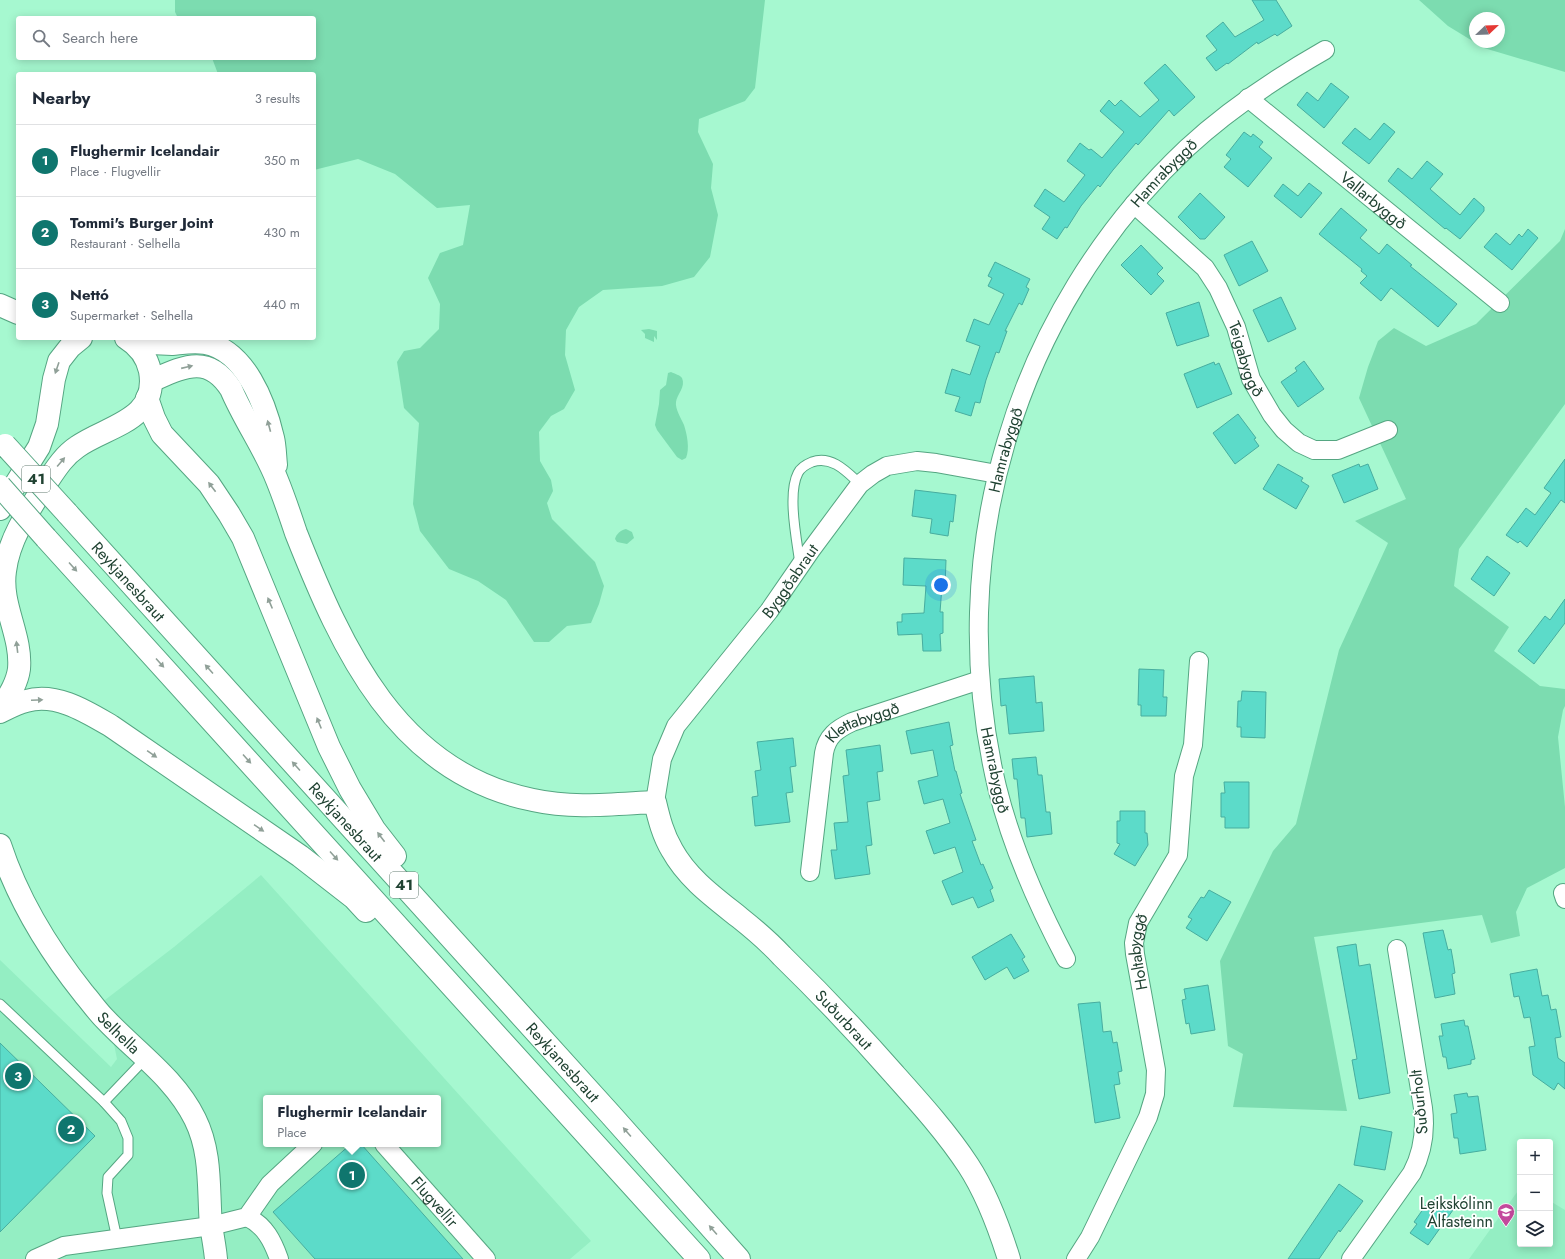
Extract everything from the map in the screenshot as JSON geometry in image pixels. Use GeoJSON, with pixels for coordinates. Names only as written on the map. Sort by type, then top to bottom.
{"type":"FeatureCollection","features":[{"type":"Feature","properties":{"kind":"main road"},"geometry":{"type":"LineString","coordinates":[[0,305],[16,311]]}},
{"type":"Feature","properties":{"kind":"main road"},"geometry":{"type":"LineString","coordinates":[[0,509],[39,448],[47,424],[54,379],[59,361],[70,347],[79,340]]}},
{"type":"Feature","properties":{"kind":"main road"},"geometry":{"type":"LineString","coordinates":[[129,340],[144,356],[149,366],[149,390],[154,418],[162,434],[209,484],[229,514],[242,538],[328,747],[350,789],[374,829],[410,876],[530,1008],[611,1115]]}},
{"type":"Feature","properties":{"kind":"main road"},"geometry":{"type":"LineString","coordinates":[[129,340],[156,344],[206,343],[215,345],[229,353],[249,376],[264,406],[273,439],[277,478]]}},
{"type":"Feature","properties":{"kind":"main road"},"geometry":{"type":"LineString","coordinates":[[0,711],[12,691],[19,669],[18,643],[6,599],[4,585],[8,554],[25,518],[52,474],[65,457],[75,448],[88,440],[128,421],[138,412],[149,390],[183,367],[194,365],[204,366],[219,373],[231,389],[277,478],[296,532],[328,608],[366,679],[397,722],[416,741],[436,758],[459,773],[485,785],[533,800],[586,806],[655,802]]}},
{"type":"Feature","properties":{"kind":"main road","name":"Reykjanesbraut"},"geometry":{"type":"LineString","coordinates":[[3,442],[611,1115],[739,1259]]}},
{"type":"Feature","properties":{"kind":"main road","name":"Reykjanesbraut"},"geometry":{"type":"LineString","coordinates":[[0,486],[699,1259]]}},
{"type":"Feature","properties":{"kind":"main road"},"geometry":{"type":"LineString","coordinates":[[0,711],[27,700],[49,699],[67,704],[89,713],[129,738],[300,856],[354,898],[565,1127],[639,1193]]}},
{"type":"Feature","properties":{"kind":"main road","name":"Suðurbraut"},"geometry":{"type":"LineString","coordinates":[[655,802],[661,828],[672,851],[689,874],[713,898],[763,937],[853,1027],[943,1130],[969,1166],[986,1198],[999,1228],[1009,1259]]}},
{"type":"Feature","properties":{"kind":"main road","name":"Selhella"},"geometry":{"type":"LineString","coordinates":[[0,844],[14,881],[32,919],[57,959],[104,1018],[146,1058],[180,1094],[198,1126],[206,1154],[216,1259]]}},
{"type":"Feature","properties":{"kind":"street","name":"Hamrabyggð"},"geometry":{"type":"LineString","coordinates":[[1066,959],[1033,893],[1008,824],[990,753],[984,716],[980,680],[978,638],[980,576],[984,542],[997,474],[1019,401],[1033,366],[1050,331],[1088,265],[1134,204],[1188,147],[1217,122],[1248,98],[1292,69],[1325,50]]}},
{"type":"Feature","properties":{"kind":"street","name":"Vallarbyggð"},"geometry":{"type":"LineString","coordinates":[[1248,98],[1500,303]]}},
{"type":"Feature","properties":{"kind":"street","name":"Teigabyggð"},"geometry":{"type":"LineString","coordinates":[[1134,204],[1205,268],[1218,288],[1236,327],[1250,379],[1272,415],[1284,430],[1299,443],[1314,450],[1338,450],[1388,430]]}},
{"type":"Feature","properties":{"kind":"street","name":"Byggðabraut"},"geometry":{"type":"LineString","coordinates":[[655,802],[662,759],[676,726],[741,647],[860,484],[872,474],[887,466],[917,462],[936,463],[997,474]]}},
{"type":"Feature","properties":{"kind":"street","name":"Holtabyggð"},"geometry":{"type":"LineString","coordinates":[[1076,1259],[1090,1237],[1148,1117],[1155,1094],[1156,1070],[1134,943],[1140,919],[1178,855],[1184,776],[1193,745],[1199,660]]}},
{"type":"Feature","properties":{"kind":"street","name":"Klettabyggð"},"geometry":{"type":"LineString","coordinates":[[810,872],[825,746],[831,735],[841,727],[852,722],[980,680]]}},
{"type":"Feature","properties":{"kind":"street","name":"Suðurholt"},"geometry":{"type":"LineString","coordinates":[[1351,1259],[1412,1173],[1418,1161],[1424,1135],[1425,1122],[1423,1108],[1397,950]]}},
{"type":"Feature","properties":{"kind":"street"},"geometry":{"type":"LineString","coordinates":[[35,1259],[64,1246],[212,1226],[247,1217],[270,1184],[311,1147]]}},
{"type":"Feature","properties":{"kind":"street","name":"Flugvellir"},"geometry":{"type":"LineString","coordinates":[[387,1147],[486,1259]]}},
{"type":"Feature","properties":{"kind":"street"},"geometry":{"type":"LineString","coordinates":[[247,1217],[257,1223],[268,1235],[279,1259]]}},
{"type":"Feature","properties":{"kind":"lane"},"geometry":{"type":"LineString","coordinates":[[801,566],[794,516],[794,491],[801,468],[816,461],[832,462],[843,468],[860,484]]}},
{"type":"Feature","properties":{"kind":"lane"},"geometry":{"type":"LineString","coordinates":[[0,1004],[104,1102],[121,1122],[128,1138],[128,1155],[108,1177],[107,1192],[116,1239]]}},
{"type":"Feature","properties":{"kind":"lane"},"geometry":{"type":"LineString","coordinates":[[104,1102],[146,1058]]}},
{"type":"Feature","properties":{"kind":"shaded area"},"geometry":{"type":"Polygon","coordinates":[[[175,0],[765,0],[755,88],[745,101],[699,119],[698,132],[713,164],[711,188],[718,215],[710,257],[694,277],[662,286],[603,290],[579,307],[566,330],[565,355],[575,390],[564,409],[551,416],[539,432],[540,461],[551,480],[553,491],[547,503],[552,519],[595,562],[604,586],[599,604],[591,623],[567,626],[549,642],[534,642],[506,600],[478,581],[449,569],[420,531],[413,504],[419,423],[404,408],[397,362],[404,351],[420,348],[439,329],[440,304],[428,278],[440,253],[463,245],[470,205],[437,208],[395,174],[358,159],[316,170],[316,72],[217,72],[213,60],[316,60],[316,16],[177,16],[175,12],[175,0]]]}},
{"type":"Feature","properties":{"kind":"shaded area"},"geometry":{"type":"Polygon","coordinates":[[[1419,0],[1565,0],[1565,72],[1484,48],[1505,48],[1505,12],[1469,12],[1469,39],[1448,26],[1419,0]]]}},
{"type":"Feature","properties":{"kind":"shaded area"},"geometry":{"type":"Polygon","coordinates":[[[1565,229],[1565,404],[1459,549],[1454,586],[1509,627],[1494,651],[1540,686],[1565,689],[1565,706],[1558,737],[1565,807],[1565,868],[1527,888],[1516,912],[1520,936],[1491,943],[1482,915],[1314,937],[1347,1111],[1233,1107],[1243,1054],[1228,1046],[1220,961],[1273,851],[1296,824],[1339,650],[1388,543],[1355,521],[1406,499],[1359,398],[1368,367],[1378,341],[1394,328],[1426,346],[1476,324],[1560,241],[1565,229]]]}},
{"type":"Feature","properties":{"kind":"shaded area"},"geometry":{"type":"Polygon","coordinates":[[[649,329],[657,331],[657,340],[654,336],[654,342],[645,338],[645,334],[641,330],[649,329]]]}},
{"type":"Feature","properties":{"kind":"shaded area"},"geometry":{"type":"Polygon","coordinates":[[[671,372],[680,376],[683,381],[676,402],[677,411],[684,425],[688,442],[686,458],[682,460],[677,457],[655,425],[660,390],[666,385],[668,373],[671,372]]]}},
{"type":"Feature","properties":{"kind":"shaded area"},"geometry":{"type":"Polygon","coordinates":[[[626,529],[632,532],[634,538],[627,544],[617,542],[615,539],[616,535],[626,529]]]}},
{"type":"Feature","properties":{"kind":"shaded area"},"geometry":{"type":"Polygon","coordinates":[[[261,875],[591,1241],[570,1259],[0,1259],[0,960],[111,1067],[117,1059],[105,1000],[174,947],[261,875]]]}},
{"type":"Feature","properties":{"kind":"shaded area","name":"Leikskólinn Álfasteinn"},"geometry":{"type":"Polygon","coordinates":[[[1517,1192],[1517,1247],[1553,1247],[1553,1203],[1565,1210],[1565,1259],[1469,1259],[1517,1192]]]}},
{"type":"Feature","properties":{"kind":"building"},"geometry":{"type":"Polygon","coordinates":[[[1252,0],[1276,0],[1292,26],[1277,36],[1275,34],[1258,44],[1257,42],[1228,64],[1227,63],[1216,71],[1206,58],[1217,50],[1206,36],[1223,22],[1235,37],[1264,20],[1252,0]]]}},
{"type":"Feature","properties":{"kind":"building"},"geometry":{"type":"Polygon","coordinates":[[[1165,64],[1195,97],[1174,116],[1169,110],[1138,145],[1136,143],[1100,187],[1098,185],[1081,206],[1067,228],[1065,227],[1057,239],[1042,229],[1050,217],[1034,206],[1045,189],[1064,202],[1085,175],[1067,161],[1080,143],[1089,150],[1091,149],[1102,158],[1124,132],[1100,111],[1109,100],[1115,106],[1121,100],[1140,117],[1159,100],[1144,83],[1165,64]]]}},
{"type":"Feature","properties":{"kind":"building"},"geometry":{"type":"Polygon","coordinates":[[[1331,83],[1349,97],[1324,128],[1297,105],[1307,92],[1318,101],[1331,83]]]}},
{"type":"Feature","properties":{"kind":"building"},"geometry":{"type":"Polygon","coordinates":[[[1384,123],[1395,132],[1369,164],[1342,143],[1355,128],[1370,140],[1384,123]]]}},
{"type":"Feature","properties":{"kind":"building"},"geometry":{"type":"Polygon","coordinates":[[[1244,132],[1251,137],[1253,134],[1263,142],[1259,147],[1272,158],[1248,187],[1224,167],[1231,159],[1226,155],[1244,132]]]}},
{"type":"Feature","properties":{"kind":"building"},"geometry":{"type":"Polygon","coordinates":[[[1427,161],[1443,174],[1430,189],[1460,215],[1474,198],[1484,207],[1484,211],[1460,239],[1446,228],[1445,229],[1388,181],[1398,168],[1412,179],[1427,161]]]}},
{"type":"Feature","properties":{"kind":"building"},"geometry":{"type":"Polygon","coordinates":[[[1309,183],[1322,193],[1301,218],[1274,196],[1283,184],[1298,196],[1309,183]]]}},
{"type":"Feature","properties":{"kind":"building"},"geometry":{"type":"Polygon","coordinates":[[[1200,193],[1225,217],[1205,239],[1200,239],[1178,217],[1200,193]]]}},
{"type":"Feature","properties":{"kind":"building"},"geometry":{"type":"Polygon","coordinates":[[[1341,208],[1367,230],[1360,238],[1379,254],[1387,244],[1412,265],[1410,266],[1457,304],[1438,327],[1391,288],[1381,301],[1360,283],[1367,276],[1361,271],[1362,269],[1319,234],[1341,208]]]}},
{"type":"Feature","properties":{"kind":"building"},"geometry":{"type":"Polygon","coordinates":[[[1528,229],[1538,238],[1512,270],[1484,247],[1496,233],[1510,245],[1519,234],[1522,237],[1528,229]]]}},
{"type":"Feature","properties":{"kind":"building"},"geometry":{"type":"Polygon","coordinates":[[[1252,241],[1268,271],[1239,286],[1224,255],[1252,241]]]}},
{"type":"Feature","properties":{"kind":"building"},"geometry":{"type":"Polygon","coordinates":[[[1141,245],[1163,268],[1157,274],[1164,281],[1151,295],[1121,265],[1141,245]]]}},
{"type":"Feature","properties":{"kind":"building"},"geometry":{"type":"Polygon","coordinates":[[[995,262],[1030,279],[1026,287],[1029,289],[1022,305],[1019,303],[1005,331],[1007,331],[999,353],[996,352],[980,403],[975,402],[971,416],[955,411],[960,397],[945,393],[952,369],[970,375],[980,346],[966,341],[974,319],[989,325],[1004,294],[988,286],[992,278],[988,276],[995,262]]]}},
{"type":"Feature","properties":{"kind":"building"},"geometry":{"type":"Polygon","coordinates":[[[1281,297],[1296,329],[1268,342],[1253,310],[1281,297]]]}},
{"type":"Feature","properties":{"kind":"building"},"geometry":{"type":"Polygon","coordinates":[[[1199,302],[1209,336],[1177,346],[1166,313],[1199,302]]]}},
{"type":"Feature","properties":{"kind":"building"},"geometry":{"type":"Polygon","coordinates":[[[1304,361],[1324,389],[1298,407],[1281,382],[1297,371],[1295,368],[1304,361]]]}},
{"type":"Feature","properties":{"kind":"building"},"geometry":{"type":"Polygon","coordinates":[[[1214,362],[1215,365],[1219,363],[1232,394],[1197,408],[1184,374],[1214,362]]]}},
{"type":"Feature","properties":{"kind":"building"},"geometry":{"type":"Polygon","coordinates":[[[1238,414],[1256,438],[1254,439],[1259,446],[1235,464],[1213,433],[1238,414]]]}},
{"type":"Feature","properties":{"kind":"building"},"geometry":{"type":"Polygon","coordinates":[[[1565,459],[1565,503],[1561,500],[1527,547],[1520,541],[1518,543],[1506,535],[1526,508],[1535,515],[1551,493],[1544,488],[1565,459]]]}},
{"type":"Feature","properties":{"kind":"building"},"geometry":{"type":"Polygon","coordinates":[[[1278,464],[1303,478],[1301,481],[1309,486],[1296,509],[1263,489],[1278,464]]]}},
{"type":"Feature","properties":{"kind":"building"},"geometry":{"type":"Polygon","coordinates":[[[1359,464],[1360,467],[1368,464],[1378,489],[1344,503],[1332,475],[1359,464]]]}},
{"type":"Feature","properties":{"kind":"building"},"geometry":{"type":"Polygon","coordinates":[[[915,490],[956,495],[953,522],[950,521],[948,536],[930,533],[932,519],[912,516],[915,490]]]}},
{"type":"Feature","properties":{"kind":"building"},"geometry":{"type":"Polygon","coordinates":[[[1487,556],[1510,573],[1494,596],[1471,579],[1487,556]]]}},
{"type":"Feature","properties":{"kind":"building"},"geometry":{"type":"Polygon","coordinates":[[[904,558],[946,560],[945,587],[942,587],[940,612],[943,612],[943,633],[940,634],[941,651],[923,651],[922,634],[898,635],[897,622],[902,622],[902,614],[924,613],[926,586],[903,585],[904,558]]]}},
{"type":"Feature","properties":{"kind":"building"},"geometry":{"type":"Polygon","coordinates":[[[1565,599],[1565,623],[1534,664],[1518,651],[1545,616],[1550,620],[1565,599]]]}},
{"type":"Feature","properties":{"kind":"building"},"geometry":{"type":"Polygon","coordinates":[[[1139,669],[1164,670],[1163,697],[1167,697],[1166,716],[1141,716],[1141,705],[1138,705],[1139,669]]]}},
{"type":"Feature","properties":{"kind":"building"},"geometry":{"type":"Polygon","coordinates":[[[1034,676],[1036,703],[1042,702],[1044,731],[1009,734],[1006,705],[1001,706],[999,679],[1034,676]]]}},
{"type":"Feature","properties":{"kind":"building"},"geometry":{"type":"Polygon","coordinates":[[[1242,691],[1266,692],[1265,738],[1241,737],[1241,727],[1237,727],[1238,701],[1241,701],[1242,691]]]}},
{"type":"Feature","properties":{"kind":"building"},"geometry":{"type":"Polygon","coordinates":[[[949,722],[953,745],[950,746],[955,771],[962,793],[960,794],[976,840],[972,841],[981,865],[983,864],[993,888],[990,890],[994,901],[978,908],[973,897],[952,905],[942,881],[963,872],[955,847],[934,854],[926,831],[950,823],[943,799],[924,804],[918,781],[938,776],[933,750],[911,754],[906,731],[949,722]]]}},
{"type":"Feature","properties":{"kind":"building"},"geometry":{"type":"Polygon","coordinates":[[[793,738],[796,766],[790,767],[793,792],[786,793],[790,822],[755,826],[752,797],[758,796],[755,771],[761,770],[757,742],[793,738]]]}},
{"type":"Feature","properties":{"kind":"building"},"geometry":{"type":"Polygon","coordinates":[[[880,745],[883,771],[877,772],[880,800],[867,802],[872,845],[866,846],[870,874],[835,879],[831,850],[837,850],[834,823],[848,822],[843,776],[849,775],[846,750],[880,745]]]}},
{"type":"Feature","properties":{"kind":"building"},"geometry":{"type":"Polygon","coordinates":[[[1036,757],[1038,775],[1042,775],[1046,812],[1050,812],[1052,834],[1027,837],[1025,818],[1021,818],[1017,779],[1014,779],[1012,759],[1036,757]]]}},
{"type":"Feature","properties":{"kind":"building"},"geometry":{"type":"Polygon","coordinates":[[[1224,782],[1249,782],[1249,828],[1225,828],[1225,817],[1221,817],[1221,793],[1225,793],[1224,782]]]}},
{"type":"Feature","properties":{"kind":"building"},"geometry":{"type":"Polygon","coordinates":[[[1120,811],[1145,811],[1145,833],[1147,833],[1148,845],[1135,866],[1114,854],[1120,844],[1117,843],[1117,821],[1120,821],[1120,811]]]}},
{"type":"Feature","properties":{"kind":"building"},"geometry":{"type":"Polygon","coordinates":[[[1209,890],[1231,902],[1207,941],[1186,928],[1192,919],[1188,917],[1201,897],[1204,898],[1209,890]]]}},
{"type":"Feature","properties":{"kind":"building"},"geometry":{"type":"Polygon","coordinates":[[[1443,930],[1448,950],[1451,949],[1455,973],[1452,974],[1455,994],[1435,998],[1423,933],[1443,930]]]}},
{"type":"Feature","properties":{"kind":"building"},"geometry":{"type":"Polygon","coordinates":[[[1011,934],[1025,957],[1022,959],[1029,971],[1014,979],[1007,967],[985,980],[972,957],[1011,934]]]}},
{"type":"Feature","properties":{"kind":"building"},"geometry":{"type":"Polygon","coordinates":[[[1356,944],[1359,966],[1370,964],[1390,1093],[1359,1099],[1352,1060],[1357,1059],[1337,947],[1356,944]]]}},
{"type":"Feature","properties":{"kind":"building"},"geometry":{"type":"Polygon","coordinates":[[[1537,969],[1542,996],[1548,995],[1551,1010],[1556,1009],[1561,1037],[1555,1038],[1558,1058],[1565,1063],[1565,1089],[1558,1083],[1554,1090],[1533,1075],[1529,1047],[1535,1046],[1530,1017],[1524,1018],[1519,996],[1514,997],[1510,974],[1537,969]]]}},
{"type":"Feature","properties":{"kind":"building"},"geometry":{"type":"Polygon","coordinates":[[[1208,985],[1215,1030],[1191,1034],[1189,1023],[1186,1024],[1182,1000],[1186,999],[1184,989],[1208,985]]]}},
{"type":"Feature","properties":{"kind":"building"},"geometry":{"type":"Polygon","coordinates":[[[1100,1002],[1103,1032],[1111,1031],[1113,1043],[1117,1042],[1122,1071],[1118,1072],[1120,1084],[1114,1085],[1120,1118],[1095,1123],[1078,1004],[1100,1002]]]}},
{"type":"Feature","properties":{"kind":"building"},"geometry":{"type":"Polygon","coordinates":[[[1464,1020],[1465,1026],[1468,1026],[1475,1059],[1471,1060],[1471,1064],[1448,1069],[1446,1057],[1443,1057],[1439,1036],[1443,1036],[1441,1024],[1464,1020]]]}},
{"type":"Feature","properties":{"kind":"building"},"geometry":{"type":"Polygon","coordinates":[[[0,1043],[95,1136],[0,1232],[0,1043]]]}},
{"type":"Feature","properties":{"kind":"building"},"geometry":{"type":"Polygon","coordinates":[[[1467,1093],[1468,1097],[1478,1096],[1486,1150],[1460,1154],[1458,1138],[1454,1138],[1451,1114],[1457,1113],[1454,1095],[1467,1093]]]}},
{"type":"Feature","properties":{"kind":"building"},"geometry":{"type":"Polygon","coordinates":[[[1361,1126],[1392,1132],[1385,1170],[1354,1165],[1361,1126]]]}},
{"type":"Feature","properties":{"kind":"building"},"geometry":{"type":"Polygon","coordinates":[[[348,1147],[364,1147],[463,1259],[315,1259],[273,1212],[348,1147]]]}},
{"type":"Feature","properties":{"kind":"building"},"geometry":{"type":"Polygon","coordinates":[[[1339,1184],[1363,1201],[1340,1232],[1339,1230],[1319,1259],[1288,1259],[1339,1184]]]}},
{"type":"Feature","properties":{"kind":"building"},"geometry":{"type":"Polygon","coordinates":[[[1436,1198],[1453,1210],[1428,1245],[1410,1233],[1417,1224],[1414,1222],[1426,1205],[1429,1207],[1436,1198]]]}},
{"type":"Feature","properties":{"kind":"place","name":"Nettó"},"geometry":{"type":"Point","coordinates":[18,1076]}},
{"type":"Feature","properties":{"kind":"place","name":"Tommi's Burger Joint"},"geometry":{"type":"Point","coordinates":[71,1129]}},
{"type":"Feature","properties":{"kind":"place","name":"Flughermir Icelandair"},"geometry":{"type":"Point","coordinates":[352,1175]}},
{"type":"Feature","properties":{"kind":"place","name":"Leikskólinn Álfasteinn"},"geometry":{"type":"Point","coordinates":[1506,1227]}}]}
